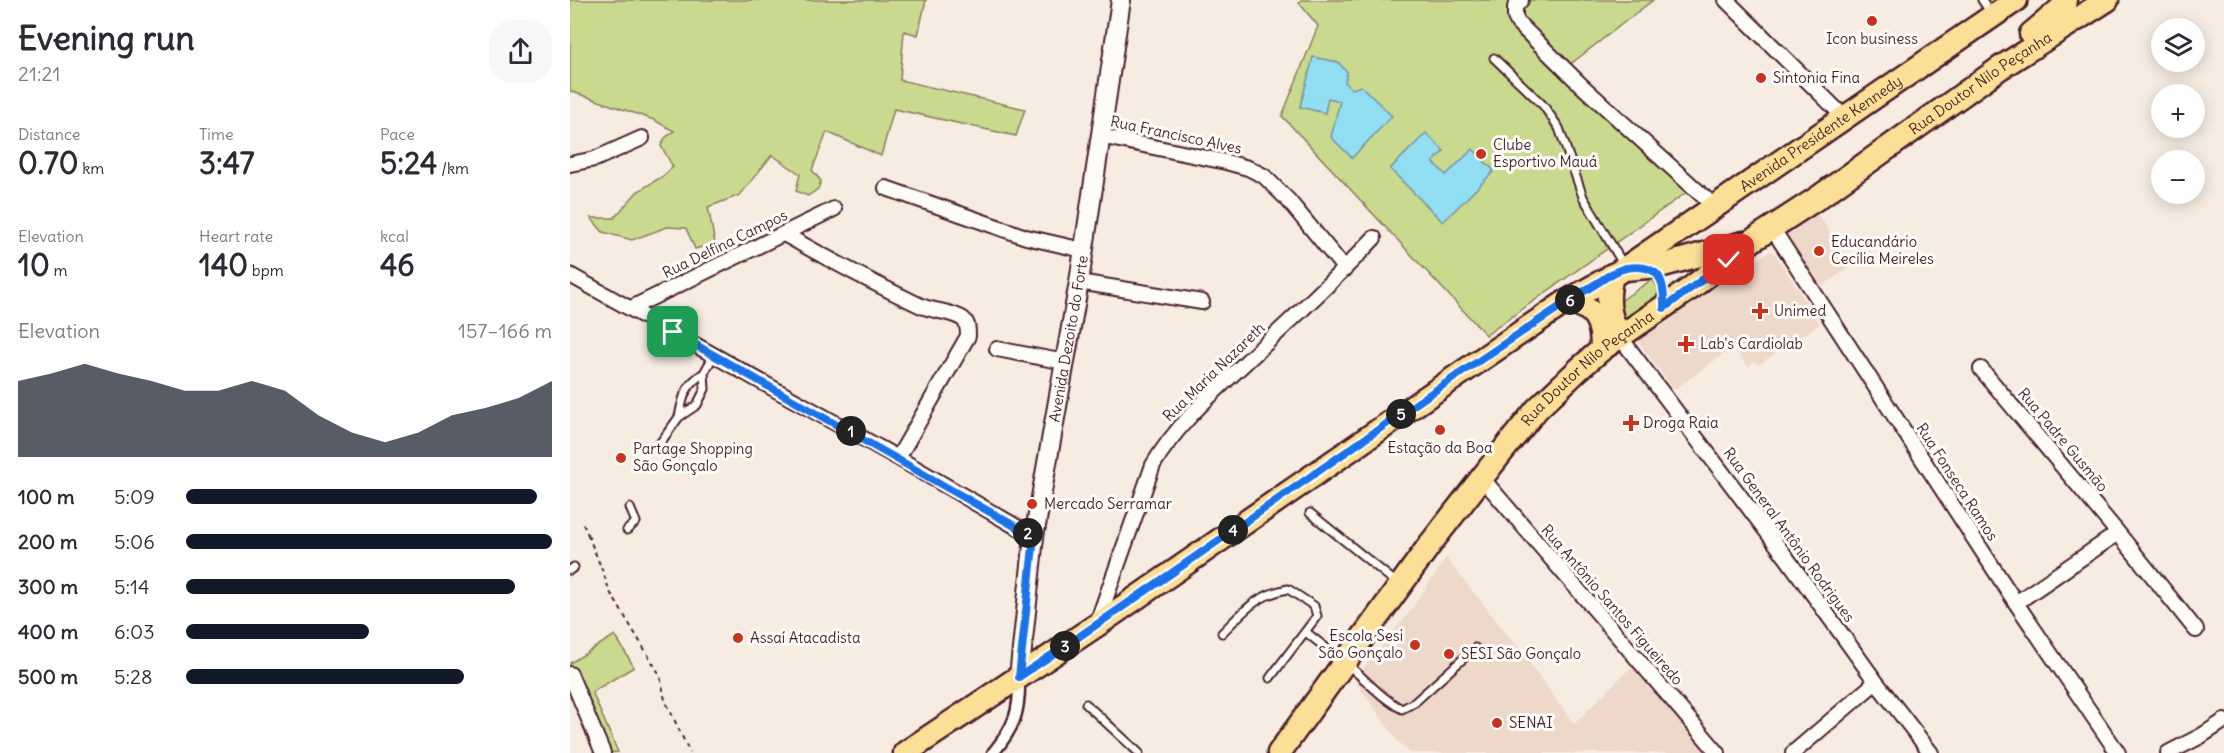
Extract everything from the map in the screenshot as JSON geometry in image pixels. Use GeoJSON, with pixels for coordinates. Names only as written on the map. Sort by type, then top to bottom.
{"type":"FeatureCollection","features":[{"type":"Feature","properties":{"kind":"main road","name":"Avenida Presidente Kennedy"},"geometry":{"type":"LineString","coordinates":[[905,753],[1097,625],[1564,303],[1626,269],[1844,117],[1988,8],[2016,0]]}},
{"type":"Feature","properties":{"kind":"main road"},"geometry":{"type":"LineString","coordinates":[[2000,68],[2029,36],[2064,6],[2065,0]]}},
{"type":"Feature","properties":{"kind":"main road","name":"Rua Doutor Nilo Peçanha"},"geometry":{"type":"LineString","coordinates":[[1278,753],[1400,586],[1537,409],[1602,349],[1664,308],[1750,242],[2000,68],[2107,0]]}},
{"type":"Feature","properties":{"kind":"main road","name":"Avenida Presidente Kennedy"},"geometry":{"type":"LineString","coordinates":[[1626,269],[1660,266],[1750,242]]}},
{"type":"Feature","properties":{"kind":"main road"},"geometry":{"type":"LineString","coordinates":[[1620,336],[1614,327],[1608,307],[1626,269],[1659,275],[1662,282],[1664,308]]}},
{"type":"Feature","properties":{"kind":"main road"},"geometry":{"type":"LineString","coordinates":[[1564,303],[1576,303],[1593,312],[1600,330],[1602,349]]}},
{"type":"Feature","properties":{"kind":"street","name":"Avenida Dezoito do Forte"},"geometry":{"type":"LineString","coordinates":[[1019,677],[1034,537],[1078,282],[1120,0]]}},
{"type":"Feature","properties":{"kind":"street"},"geometry":{"type":"LineString","coordinates":[[1521,0],[1515,8],[1515,18],[1518,23],[1581,86],[1714,206]]}},
{"type":"Feature","properties":{"kind":"street"},"geometry":{"type":"LineString","coordinates":[[1726,0],[1844,117]]}},
{"type":"Feature","properties":{"kind":"street","name":"Rua Francisco Alves"},"geometry":{"type":"LineString","coordinates":[[1100,136],[1226,162],[1248,168],[1264,176],[1288,200],[1345,269]]}},
{"type":"Feature","properties":{"kind":"street"},"geometry":{"type":"LineString","coordinates":[[570,164],[595,159],[642,138]]}},
{"type":"Feature","properties":{"kind":"street"},"geometry":{"type":"LineString","coordinates":[[886,188],[1026,237],[1083,250]]}},
{"type":"Feature","properties":{"kind":"street","name":"Rua Delfina Campos"},"geometry":{"type":"LineString","coordinates":[[632,309],[834,209]]}},
{"type":"Feature","properties":{"kind":"street","name":"Rua Fonseca Ramos"},"geometry":{"type":"LineString","coordinates":[[1772,228],[2016,603],[2118,753]]}},
{"type":"Feature","properties":{"kind":"street"},"geometry":{"type":"LineString","coordinates":[[784,234],[922,307],[955,315],[965,320],[968,336],[898,458]]}},
{"type":"Feature","properties":{"kind":"street","name":"Rua Maria Nazareth"},"geometry":{"type":"LineString","coordinates":[[1097,625],[1154,465],[1167,442],[1194,411],[1345,269],[1374,238]]}},
{"type":"Feature","properties":{"kind":"street"},"geometry":{"type":"LineString","coordinates":[[570,275],[898,458],[1034,537]]}},
{"type":"Feature","properties":{"kind":"street"},"geometry":{"type":"LineString","coordinates":[[1078,282],[1202,302]]}},
{"type":"Feature","properties":{"kind":"street","name":"Rua General Antônio Rodrigues"},"geometry":{"type":"LineString","coordinates":[[1620,336],[1931,753]]}},
{"type":"Feature","properties":{"kind":"street"},"geometry":{"type":"LineString","coordinates":[[998,349],[1065,362]]}},
{"type":"Feature","properties":{"kind":"street","name":"Rua Padre Gusmão"},"geometry":{"type":"LineString","coordinates":[[1981,369],[2196,630]]}},
{"type":"Feature","properties":{"kind":"street","name":"Rua Antônio Santos Figueiredo"},"geometry":{"type":"LineString","coordinates":[[1482,478],[1718,753]]}},
{"type":"Feature","properties":{"kind":"street"},"geometry":{"type":"LineString","coordinates":[[2016,603],[2118,533]]}},
{"type":"Feature","properties":{"kind":"street"},"geometry":{"type":"LineString","coordinates":[[570,674],[603,753]]}},
{"type":"Feature","properties":{"kind":"street"},"geometry":{"type":"LineString","coordinates":[[993,753],[1006,738],[1017,718],[1019,677]]}},
{"type":"Feature","properties":{"kind":"street"},"geometry":{"type":"LineString","coordinates":[[1793,753],[1876,682]]}},
{"type":"Feature","properties":{"kind":"street"},"geometry":{"type":"LineString","coordinates":[[2168,753],[2224,721]]}},
{"type":"Feature","properties":{"kind":"lane"},"geometry":{"type":"LineString","coordinates":[[1494,58],[1543,105],[1559,128],[1583,197],[1626,269]]}},
{"type":"Feature","properties":{"kind":"lane"},"geometry":{"type":"LineString","coordinates":[[679,417],[682,399],[691,381],[704,373],[714,355]]}},
{"type":"Feature","properties":{"kind":"lane"},"geometry":{"type":"LineString","coordinates":[[658,446],[679,417],[696,405],[705,389],[704,373]]}},
{"type":"Feature","properties":{"kind":"lane"},"geometry":{"type":"LineString","coordinates":[[627,530],[636,522],[630,508]]}},
{"type":"Feature","properties":{"kind":"lane"},"geometry":{"type":"LineString","coordinates":[[1310,513],[1400,586]]}},
{"type":"Feature","properties":{"kind":"lane"},"geometry":{"type":"LineString","coordinates":[[1222,633],[1255,600],[1270,592],[1288,589],[1314,606],[1317,616],[1270,678]]}},
{"type":"Feature","properties":{"kind":"lane"},"geometry":{"type":"LineString","coordinates":[[1306,633],[1345,662],[1389,702],[1402,708],[1415,702],[1475,648]]}},
{"type":"Feature","properties":{"kind":"lane"},"geometry":{"type":"LineString","coordinates":[[1086,704],[1139,753]]}},
{"type":"Feature","properties":{"kind":"path"},"geometry":{"type":"LineString","coordinates":[[583,524],[610,592],[660,675],[665,700],[690,753]]}},
{"type":"Feature","properties":{"kind":"shaded area","name":"Educandário Cecília Meireles"},"geometry":{"type":"Polygon","coordinates":[[[1818,214],[1853,265],[1819,288],[1784,237],[1818,214]]]}},
{"type":"Feature","properties":{"kind":"shaded area","name":"Unimed"},"geometry":{"type":"Polygon","coordinates":[[[1770,251],[1775,254],[1820,324],[1758,365],[1755,361],[1748,367],[1733,347],[1674,390],[1638,341],[1770,251]]]}},
{"type":"Feature","properties":{"kind":"shaded area","name":"SESI São Gonçalo"},"geometry":{"type":"Polygon","coordinates":[[[1446,558],[1516,645],[1574,724],[1632,666],[1708,753],[1410,753],[1398,741],[1354,680],[1408,614],[1446,558]]]}},
{"type":"Feature","properties":{"kind":"green space"},"geometry":{"type":"Polygon","coordinates":[[[570,0],[926,0],[918,35],[904,31],[900,80],[1025,109],[1016,136],[894,109],[881,156],[827,132],[812,170],[821,181],[818,189],[808,196],[796,191],[800,174],[772,155],[740,195],[708,207],[715,243],[695,249],[686,228],[667,227],[632,240],[603,232],[591,218],[614,218],[637,192],[673,167],[661,146],[665,138],[674,131],[654,120],[570,91],[570,0]]]}},
{"type":"Feature","properties":{"kind":"green space","name":"Clube Esportivo Mauá"},"geometry":{"type":"Polygon","coordinates":[[[1301,0],[1653,0],[1559,73],[1687,192],[1486,335],[1282,116],[1318,26],[1299,3],[1301,0]]]}},
{"type":"Feature","properties":{"kind":"green space"},"geometry":{"type":"Polygon","coordinates":[[[1651,280],[1658,289],[1656,303],[1623,325],[1619,302],[1651,280]]]}},
{"type":"Feature","properties":{"kind":"green space"},"geometry":{"type":"Polygon","coordinates":[[[615,635],[634,667],[592,692],[618,752],[609,753],[570,663],[615,635]]]}},
{"type":"Feature","properties":{"kind":"water"},"geometry":{"type":"Polygon","coordinates":[[[1313,57],[1338,62],[1347,72],[1345,82],[1352,89],[1361,86],[1392,116],[1352,158],[1331,137],[1340,101],[1328,98],[1325,113],[1300,107],[1313,57]]]}},
{"type":"Feature","properties":{"kind":"water"},"geometry":{"type":"Polygon","coordinates":[[[1426,133],[1444,151],[1433,162],[1446,175],[1473,149],[1494,171],[1443,222],[1390,169],[1426,133]]]}},
{"type":"Feature","properties":{"kind":"place","name":"Icon business"},"geometry":{"type":"Point","coordinates":[1872,21]}},
{"type":"Feature","properties":{"kind":"place","name":"Sintonia Fina"},"geometry":{"type":"Point","coordinates":[1761,78]}},
{"type":"Feature","properties":{"kind":"place","name":"Clube Esportivo Mauá"},"geometry":{"type":"Point","coordinates":[1481,154]}},
{"type":"Feature","properties":{"kind":"place","name":"Educandário Cecília Meireles"},"geometry":{"type":"Point","coordinates":[1819,251]}},
{"type":"Feature","properties":{"kind":"place","name":"Unimed"},"geometry":{"type":"Point","coordinates":[1760,311]}},
{"type":"Feature","properties":{"kind":"place","name":"Lab's Cardiolab"},"geometry":{"type":"Point","coordinates":[1686,344]}},
{"type":"Feature","properties":{"kind":"place","name":"Droga Raia"},"geometry":{"type":"Point","coordinates":[1631,423]}},
{"type":"Feature","properties":{"kind":"place","name":"Estação da Boa"},"geometry":{"type":"Point","coordinates":[1440,430]}},
{"type":"Feature","properties":{"kind":"place","name":"Partage Shopping São Gonçalo"},"geometry":{"type":"Point","coordinates":[621,458]}},
{"type":"Feature","properties":{"kind":"place","name":"Mercado Serramar"},"geometry":{"type":"Point","coordinates":[1032,504]}},
{"type":"Feature","properties":{"kind":"place","name":"Assaí Atacadista"},"geometry":{"type":"Point","coordinates":[738,638]}},
{"type":"Feature","properties":{"kind":"place","name":"Escola Sesi São Gonçalo"},"geometry":{"type":"Point","coordinates":[1415,645]}},
{"type":"Feature","properties":{"kind":"place","name":"SESI São Gonçalo"},"geometry":{"type":"Point","coordinates":[1449,654]}},
{"type":"Feature","properties":{"kind":"place","name":"SENAI"},"geometry":{"type":"Point","coordinates":[1497,723]}},
{"type":"Feature","properties":{"kind":"route"},"geometry":{"type":"LineString","coordinates":[[673,332],[1034,537],[1019,677],[1564,303],[1624,268],[1644,267],[1659,275],[1664,292],[1664,308],[1729,260]]}}]}
